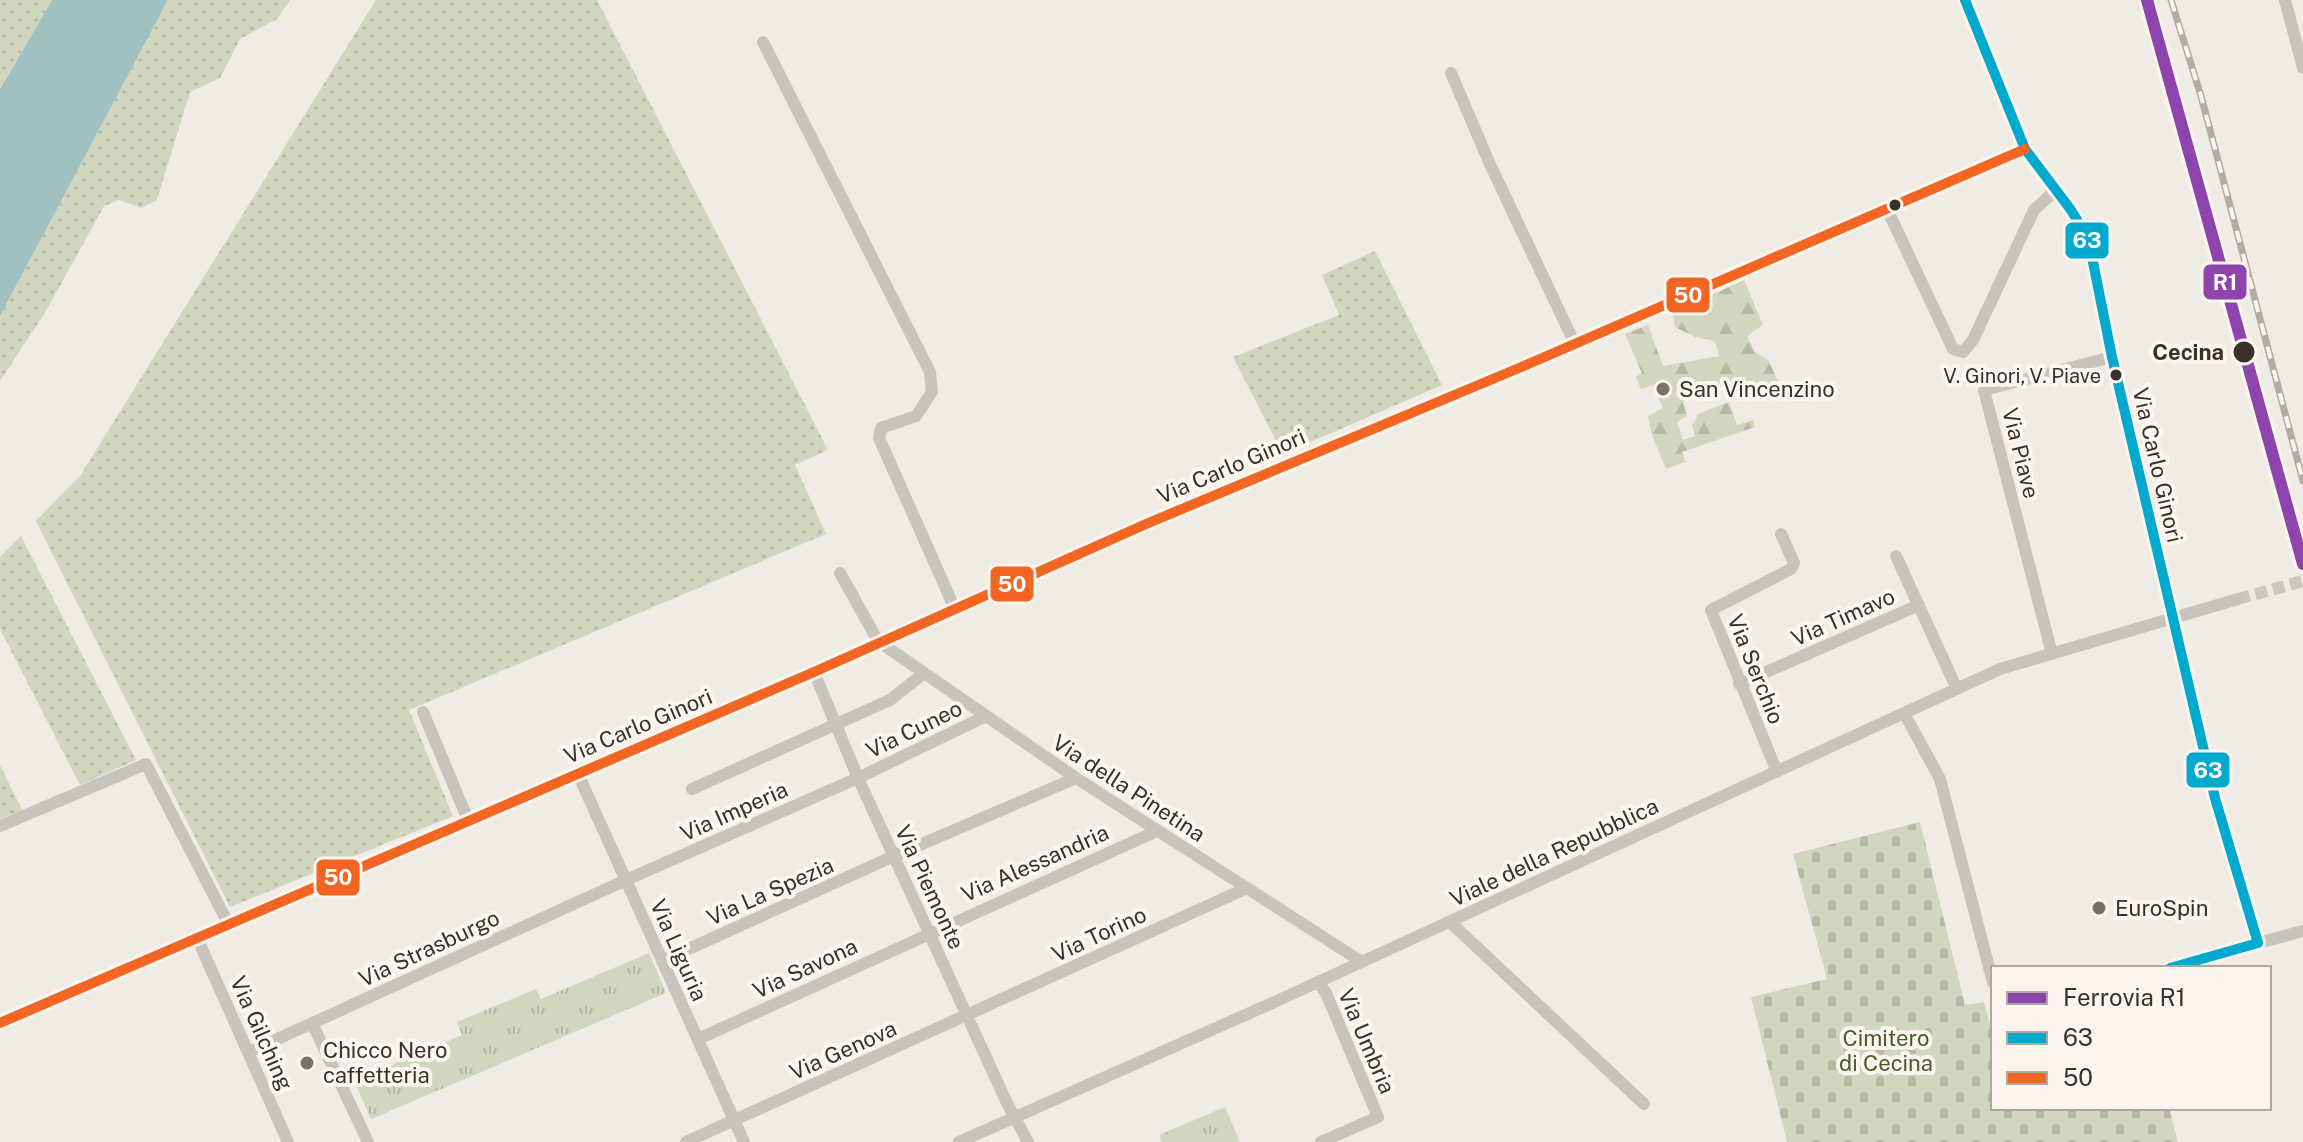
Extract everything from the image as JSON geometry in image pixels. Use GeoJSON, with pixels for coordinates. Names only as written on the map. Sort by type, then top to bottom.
{"type":"FeatureCollection","features":[{"type":"Feature","properties":{"kind":"street"},"geometry":{"type":"LineString","coordinates":[[1965,0],[2025,149]]}},
{"type":"Feature","properties":{"kind":"street"},"geometry":{"type":"LineString","coordinates":[[2285,0],[2299,34],[2303,68]]}},
{"type":"Feature","properties":{"kind":"street"},"geometry":{"type":"LineString","coordinates":[[763,42],[930,372],[932,392],[916,416],[881,428],[879,438],[955,609]]}},
{"type":"Feature","properties":{"kind":"street"},"geometry":{"type":"LineString","coordinates":[[1451,73],[1489,162],[1574,342]]}},
{"type":"Feature","properties":{"kind":"street","name":"Via Carlo Ginori"},"geometry":{"type":"LineString","coordinates":[[0,1023],[814,672],[1161,517],[1519,368],[2025,149],[2057,189],[2082,228],[2091,252],[2112,357],[2215,798],[2258,943]]}},
{"type":"Feature","properties":{"kind":"street"},"geometry":{"type":"LineString","coordinates":[[1887,209],[1953,349],[1963,352],[1973,340],[2034,210],[2057,189]]}},
{"type":"Feature","properties":{"kind":"street","name":"Via Piave"},"geometry":{"type":"LineString","coordinates":[[2052,654],[1984,390],[2112,357]]}},
{"type":"Feature","properties":{"kind":"street","name":"Via Serchio"},"geometry":{"type":"LineString","coordinates":[[1777,772],[1711,610],[1791,569],[1794,563],[1792,554],[1781,534]]}},
{"type":"Feature","properties":{"kind":"street"},"geometry":{"type":"LineString","coordinates":[[1896,556],[1957,689]]}},
{"type":"Feature","properties":{"kind":"street"},"geometry":{"type":"LineString","coordinates":[[840,573],[878,641]]}},
{"type":"Feature","properties":{"kind":"street","name":"Viale della Repubblica"},"geometry":{"type":"LineString","coordinates":[[959,1142],[1318,982],[2000,669],[2238,599]]}},
{"type":"Feature","properties":{"kind":"street","name":"Via Timavo"},"geometry":{"type":"LineString","coordinates":[[1739,684],[1919,605]]}},
{"type":"Feature","properties":{"kind":"street","name":"Via della Pinetina"},"geometry":{"type":"LineString","coordinates":[[878,641],[1076,778],[1362,962]]}},
{"type":"Feature","properties":{"kind":"street","name":"Via Piemonte"},"geometry":{"type":"LineString","coordinates":[[814,672],[858,778],[1028,1142]]}},
{"type":"Feature","properties":{"kind":"street"},"geometry":{"type":"LineString","coordinates":[[692,789],[890,700],[923,674]]}},
{"type":"Feature","properties":{"kind":"street"},"geometry":{"type":"LineString","coordinates":[[423,712],[468,820]]}},
{"type":"Feature","properties":{"kind":"street"},"geometry":{"type":"LineString","coordinates":[[1904,713],[1940,779],[1991,975]]}},
{"type":"Feature","properties":{"kind":"street","name":"Via Cuneo"},"geometry":{"type":"LineString","coordinates":[[858,778],[986,716]]}},
{"type":"Feature","properties":{"kind":"street"},"geometry":{"type":"LineString","coordinates":[[0,826],[146,764],[229,925]]}},
{"type":"Feature","properties":{"kind":"street","name":"Via Liguria"},"geometry":{"type":"LineString","coordinates":[[578,774],[744,1142]]}},
{"type":"Feature","properties":{"kind":"street","name":"Via Imperia"},"geometry":{"type":"LineString","coordinates":[[626,880],[858,778]]}},
{"type":"Feature","properties":{"kind":"street","name":"Via La Spezia"},"geometry":{"type":"LineString","coordinates":[[662,961],[1076,778]]}},
{"type":"Feature","properties":{"kind":"street","name":"Via Alessandria"},"geometry":{"type":"LineString","coordinates":[[929,933],[1157,831]]}},
{"type":"Feature","properties":{"kind":"street","name":"Via Strasburgo"},"geometry":{"type":"LineString","coordinates":[[249,1052],[626,880]]}},
{"type":"Feature","properties":{"kind":"street","name":"Via Torino"},"geometry":{"type":"LineString","coordinates":[[968,1017],[1247,888]]}},
{"type":"Feature","properties":{"kind":"street"},"geometry":{"type":"LineString","coordinates":[[1450,922],[1644,1104]]}},
{"type":"Feature","properties":{"kind":"street"},"geometry":{"type":"LineString","coordinates":[[2177,966],[2303,931]]}},
{"type":"Feature","properties":{"kind":"street","name":"Via Savona"},"geometry":{"type":"LineString","coordinates":[[698,1039],[929,933]]}},
{"type":"Feature","properties":{"kind":"street","name":"Via Gilching"},"geometry":{"type":"LineString","coordinates":[[198,940],[288,1142]]}},
{"type":"Feature","properties":{"kind":"street","name":"Via Umbria"},"geometry":{"type":"LineString","coordinates":[[1318,982],[1326,993],[1378,1117],[1321,1142]]}},
{"type":"Feature","properties":{"kind":"street","name":"Via Genova"},"geometry":{"type":"LineString","coordinates":[[686,1142],[968,1017]]}},
{"type":"Feature","properties":{"kind":"street"},"geometry":{"type":"LineString","coordinates":[[313,1025],[368,1142]]}},
{"type":"Feature","properties":{"kind":"green space"},"geometry":{"type":"Polygon","coordinates":[[[0,0],[52,0],[0,88],[0,0]]]}},
{"type":"Feature","properties":{"kind":"green space"},"geometry":{"type":"Polygon","coordinates":[[[168,0],[290,0],[277,19],[240,39],[220,78],[190,92],[157,200],[141,208],[119,200],[104,206],[46,311],[0,381],[0,316],[168,0]]]}},
{"type":"Feature","properties":{"kind":"green space"},"geometry":{"type":"Polygon","coordinates":[[[376,0],[597,0],[828,450],[795,465],[826,534],[409,710],[453,816],[230,907],[36,521],[80,476],[376,0]]]}},
{"type":"Feature","properties":{"kind":"green space"},"geometry":{"type":"Polygon","coordinates":[[[1375,251],[1442,385],[1283,454],[1233,357],[1339,315],[1322,275],[1375,251]]]}},
{"type":"Feature","properties":{"kind":"green space"},"geometry":{"type":"Polygon","coordinates":[[[1744,280],[1763,325],[1747,336],[1755,352],[1768,360],[1781,387],[1761,393],[1752,384],[1723,386],[1683,402],[1687,416],[1677,422],[1683,440],[1695,436],[1692,426],[1698,414],[1729,402],[1737,425],[1753,420],[1755,427],[1682,452],[1685,462],[1666,469],[1648,416],[1663,408],[1653,385],[1641,389],[1636,377],[1642,373],[1625,334],[1648,325],[1663,366],[1719,356],[1715,341],[1695,337],[1675,327],[1673,313],[1744,280]]]}},
{"type":"Feature","properties":{"kind":"green space"},"geometry":{"type":"Polygon","coordinates":[[[21,536],[136,760],[80,785],[0,629],[0,557],[21,536]]]}},
{"type":"Feature","properties":{"kind":"green space"},"geometry":{"type":"Polygon","coordinates":[[[0,765],[22,810],[0,819],[0,765]]]}},
{"type":"Feature","properties":{"kind":"green space","name":"Cimitero di Cecina"},"geometry":{"type":"Polygon","coordinates":[[[1920,822],[1965,1005],[1984,1002],[1991,1028],[1991,1110],[2170,1110],[2178,1142],[1787,1142],[1751,997],[1827,979],[1793,854],[1920,822]]]}},
{"type":"Feature","properties":{"kind":"green space"},"geometry":{"type":"Polygon","coordinates":[[[649,953],[666,993],[371,1119],[354,1081],[462,1035],[457,1022],[536,989],[541,999],[649,953]]]}},
{"type":"Feature","properties":{"kind":"green space"},"geometry":{"type":"Polygon","coordinates":[[[1225,1107],[1240,1142],[1162,1142],[1159,1135],[1225,1107]]]}},
{"type":"Feature","properties":{"kind":"water"},"geometry":{"type":"Polygon","coordinates":[[[52,0],[168,0],[0,316],[0,89],[52,0]]]}},
{"type":"Feature","properties":{"kind":"tunnel"},"geometry":{"type":"LineString","coordinates":[[2238,599],[2303,581]]}},
{"type":"Feature","properties":{"kind":"railway"},"geometry":{"type":"LineString","coordinates":[[2171,0],[2201,96],[2303,481]]}},
{"type":"Feature","properties":{"kind":"rail line","name":"R1"},"geometry":{"type":"LineString","coordinates":[[2147,0],[2303,564]]}},
{"type":"Feature","properties":{"kind":"transit line","name":"63"},"geometry":{"type":"LineString","coordinates":[[1965,0],[2025,149],[2071,210],[2091,252],[2112,357],[2215,798],[2258,943],[2177,966]]}},
{"type":"Feature","properties":{"kind":"transit line","name":"50"},"geometry":{"type":"LineString","coordinates":[[0,1023],[814,672],[1146,524],[1519,368],[2025,149]]}},
{"type":"Feature","properties":{"kind":"place","name":"Cecina"},"geometry":{"type":"Point","coordinates":[2244,352]}},
{"type":"Feature","properties":{"kind":"place","name":"V. Ginori, V. Piave"},"geometry":{"type":"Point","coordinates":[2116,375]}},
{"type":"Feature","properties":{"kind":"place","name":"San Vincenzino"},"geometry":{"type":"Point","coordinates":[1663,389]}},
{"type":"Feature","properties":{"kind":"place","name":"EuroSpin"},"geometry":{"type":"Point","coordinates":[2099,908]}},
{"type":"Feature","properties":{"kind":"place","name":"Chicco Nero caffetteria"},"geometry":{"type":"Point","coordinates":[307,1063]}}]}
